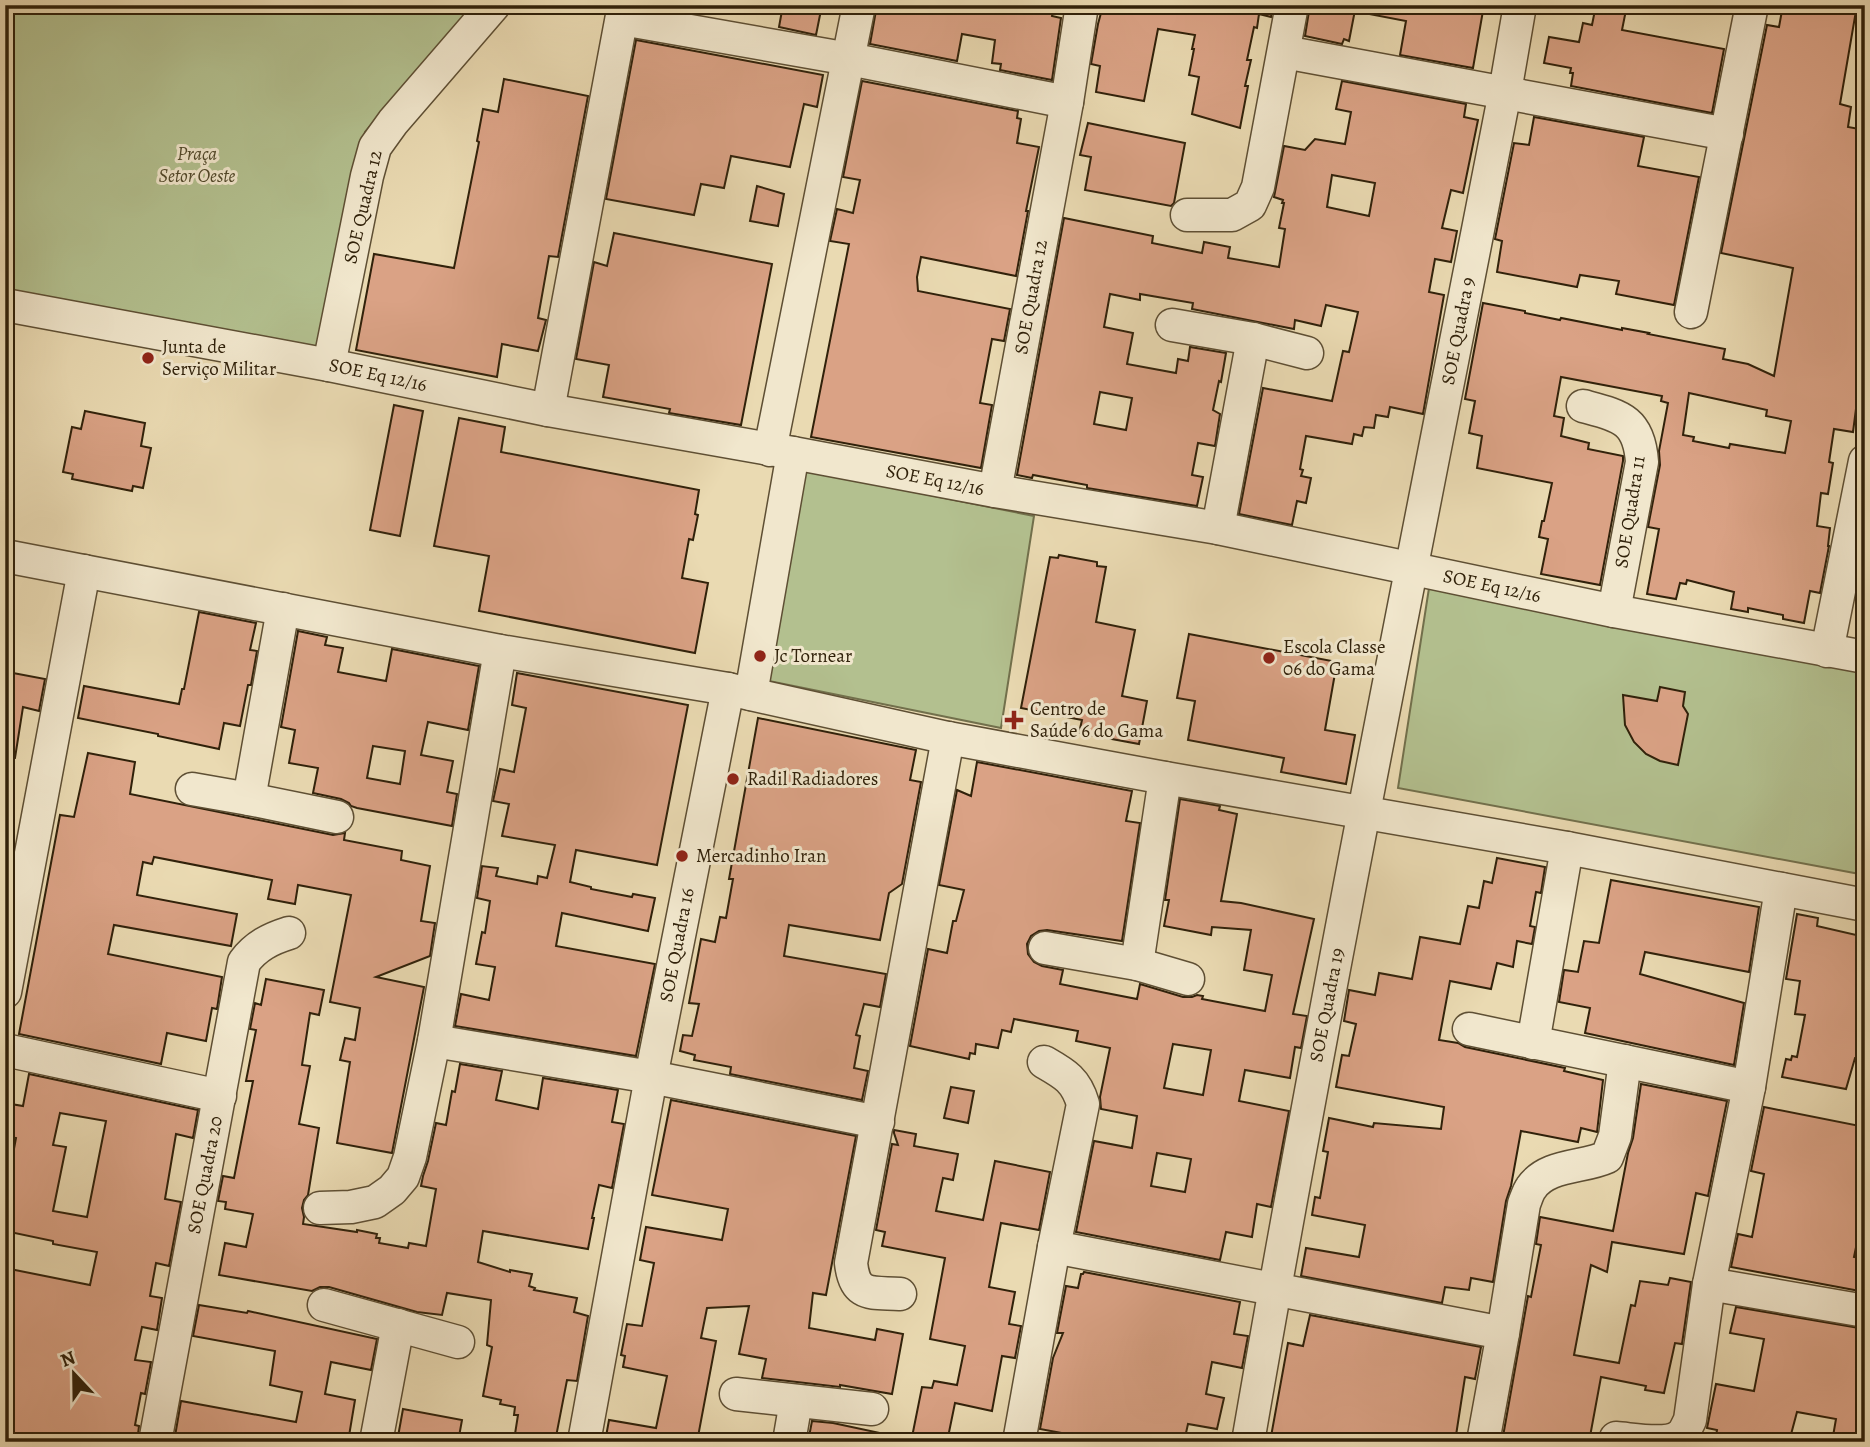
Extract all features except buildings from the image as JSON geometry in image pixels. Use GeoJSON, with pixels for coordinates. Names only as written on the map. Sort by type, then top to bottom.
{"type":"FeatureCollection","features":[{"type":"Feature","properties":{"kind":"street","name":"SOE Quadra 12"},"geometry":{"type":"LineString","coordinates":[[329,365],[375,148],[393,122],[494,5]]}},
{"type":"Feature","properties":{"kind":"street"},"geometry":{"type":"LineString","coordinates":[[781,451],[859,5]]}},
{"type":"Feature","properties":{"kind":"street","name":"SOE Quadra 12"},"geometry":{"type":"LineString","coordinates":[[995,491],[1067,102],[1082,5]]}},
{"type":"Feature","properties":{"kind":"street"},"geometry":{"type":"LineString","coordinates":[[1188,215],[1232,215],[1250,205],[1258,187],[1292,5]]}},
{"type":"Feature","properties":{"kind":"street","name":"SOE Quadra 9"},"geometry":{"type":"LineString","coordinates":[[1411,569],[1520,5]]}},
{"type":"Feature","properties":{"kind":"street"},"geometry":{"type":"LineString","coordinates":[[1691,312],[1752,5]]}},
{"type":"Feature","properties":{"kind":"street"},"geometry":{"type":"LineString","coordinates":[[548,410],[623,12],[1067,102]]}},
{"type":"Feature","properties":{"kind":"street"},"geometry":{"type":"LineString","coordinates":[[1284,52],[1727,134]]}},
{"type":"Feature","properties":{"kind":"street","name":"SOE Eq 12/16"},"geometry":{"type":"LineString","coordinates":[[5,305],[329,365],[548,410],[995,491],[1218,528],[1614,611],[1865,657]]}},
{"type":"Feature","properties":{"kind":"street"},"geometry":{"type":"LineString","coordinates":[[1172,325],[1253,339],[1307,354]]}},
{"type":"Feature","properties":{"kind":"street"},"geometry":{"type":"LineString","coordinates":[[1218,528],[1253,339]]}},
{"type":"Feature","properties":{"kind":"street","name":"SOE Quadra 11"},"geometry":{"type":"LineString","coordinates":[[1583,405],[1620,416],[1632,428],[1640,443],[1642,462],[1614,611]]}},
{"type":"Feature","properties":{"kind":"street","name":"SOE Quadra 16"},"geometry":{"type":"LineString","coordinates":[[584,1442],[651,1077],[739,691],[781,451]]}},
{"type":"Feature","properties":{"kind":"street"},"geometry":{"type":"LineString","coordinates":[[1827,651],[1865,461]]}},
{"type":"Feature","properties":{"kind":"street"},"geometry":{"type":"LineString","coordinates":[[5,556],[500,651],[739,691],[948,738],[1567,848],[1865,905]]}},
{"type":"Feature","properties":{"kind":"street","name":"SOE Quadra 19"},"geometry":{"type":"LineString","coordinates":[[1248,1442],[1274,1288],[1411,569]]}},
{"type":"Feature","properties":{"kind":"street"},"geometry":{"type":"LineString","coordinates":[[5,992],[84,570]]}},
{"type":"Feature","properties":{"kind":"street"},"geometry":{"type":"LineString","coordinates":[[250,799],[283,609]]}},
{"type":"Feature","properties":{"kind":"street"},"geometry":{"type":"LineString","coordinates":[[320,1208],[351,1207],[374,1202],[392,1191],[402,1177],[410,1157],[434,1041],[500,651]]}},
{"type":"Feature","properties":{"kind":"street"},"geometry":{"type":"LineString","coordinates":[[900,1294],[866,1292],[856,1284],[851,1263],[948,738]]}},
{"type":"Feature","properties":{"kind":"street"},"geometry":{"type":"LineString","coordinates":[[1137,964],[1165,778]]}},
{"type":"Feature","properties":{"kind":"street"},"geometry":{"type":"LineString","coordinates":[[192,789],[337,817]]}},
{"type":"Feature","properties":{"kind":"street"},"geometry":{"type":"LineString","coordinates":[[1533,1043],[1567,848]]}},
{"type":"Feature","properties":{"kind":"street"},"geometry":{"type":"LineString","coordinates":[[1616,1438],[1674,1440],[1683,1433],[1690,1420],[1710,1284],[1749,1087],[1781,889]]}},
{"type":"Feature","properties":{"kind":"street","name":"SOE Quadra 20"},"geometry":{"type":"LineString","coordinates":[[155,1442],[244,962],[253,950],[289,933]]}},
{"type":"Feature","properties":{"kind":"street"},"geometry":{"type":"LineString","coordinates":[[1045,948],[1137,964],[1188,979]]}},
{"type":"Feature","properties":{"kind":"street"},"geometry":{"type":"LineString","coordinates":[[1469,1029],[1749,1087]]}},
{"type":"Feature","properties":{"kind":"street"},"geometry":{"type":"LineString","coordinates":[[434,1041],[651,1077],[878,1122]]}},
{"type":"Feature","properties":{"kind":"street"},"geometry":{"type":"LineString","coordinates":[[5,1050],[220,1096]]}},
{"type":"Feature","properties":{"kind":"street"},"geometry":{"type":"LineString","coordinates":[[1483,1442],[1524,1204],[1531,1187],[1549,1173],[1594,1163],[1607,1157],[1615,1136],[1625,1061]]}},
{"type":"Feature","properties":{"kind":"street"},"geometry":{"type":"LineString","coordinates":[[1019,1442],[1083,1104],[1067,1075],[1044,1062]]}},
{"type":"Feature","properties":{"kind":"street"},"geometry":{"type":"LineString","coordinates":[[1054,1247],[1503,1333]]}},
{"type":"Feature","properties":{"kind":"street"},"geometry":{"type":"LineString","coordinates":[[1710,1284],[1865,1311]]}},
{"type":"Feature","properties":{"kind":"street"},"geometry":{"type":"LineString","coordinates":[[324,1305],[458,1342]]}},
{"type":"Feature","properties":{"kind":"street"},"geometry":{"type":"LineString","coordinates":[[376,1442],[398,1325]]}},
{"type":"Feature","properties":{"kind":"street"},"geometry":{"type":"LineString","coordinates":[[736,1394],[872,1409]]}},
{"type":"Feature","properties":{"kind":"street"},"geometry":{"type":"LineString","coordinates":[[789,1442],[796,1401]]}},
{"type":"Feature","properties":{"kind":"green space","name":"Praça Setor Oeste"},"geometry":{"type":"Polygon","coordinates":[[[5,5],[474,5],[365,132],[325,348],[5,292],[5,5]]]}},
{"type":"Feature","properties":{"kind":"green space"},"geometry":{"type":"Polygon","coordinates":[[[800,469],[1034,516],[1001,728],[764,680],[800,469]]]}},
{"type":"Feature","properties":{"kind":"green space"},"geometry":{"type":"Polygon","coordinates":[[[1429,588],[1865,668],[1865,875],[1398,788],[1429,588]]]}},
{"type":"Feature","properties":{"kind":"place","name":"Junta de Serviço Militar"},"geometry":{"type":"Point","coordinates":[148,358]}},
{"type":"Feature","properties":{"kind":"place","name":"Jc Tornear"},"geometry":{"type":"Point","coordinates":[760,656]}},
{"type":"Feature","properties":{"kind":"place","name":"Escola Classe 06 do Gama"},"geometry":{"type":"Point","coordinates":[1269,658]}},
{"type":"Feature","properties":{"kind":"place","name":"Centro de Saúde 6 do Gama"},"geometry":{"type":"Point","coordinates":[1014,720]}},
{"type":"Feature","properties":{"kind":"place","name":"Radil Radiadores"},"geometry":{"type":"Point","coordinates":[733,779]}},
{"type":"Feature","properties":{"kind":"place","name":"Mercadinho Iran"},"geometry":{"type":"Point","coordinates":[682,856]}}]}
